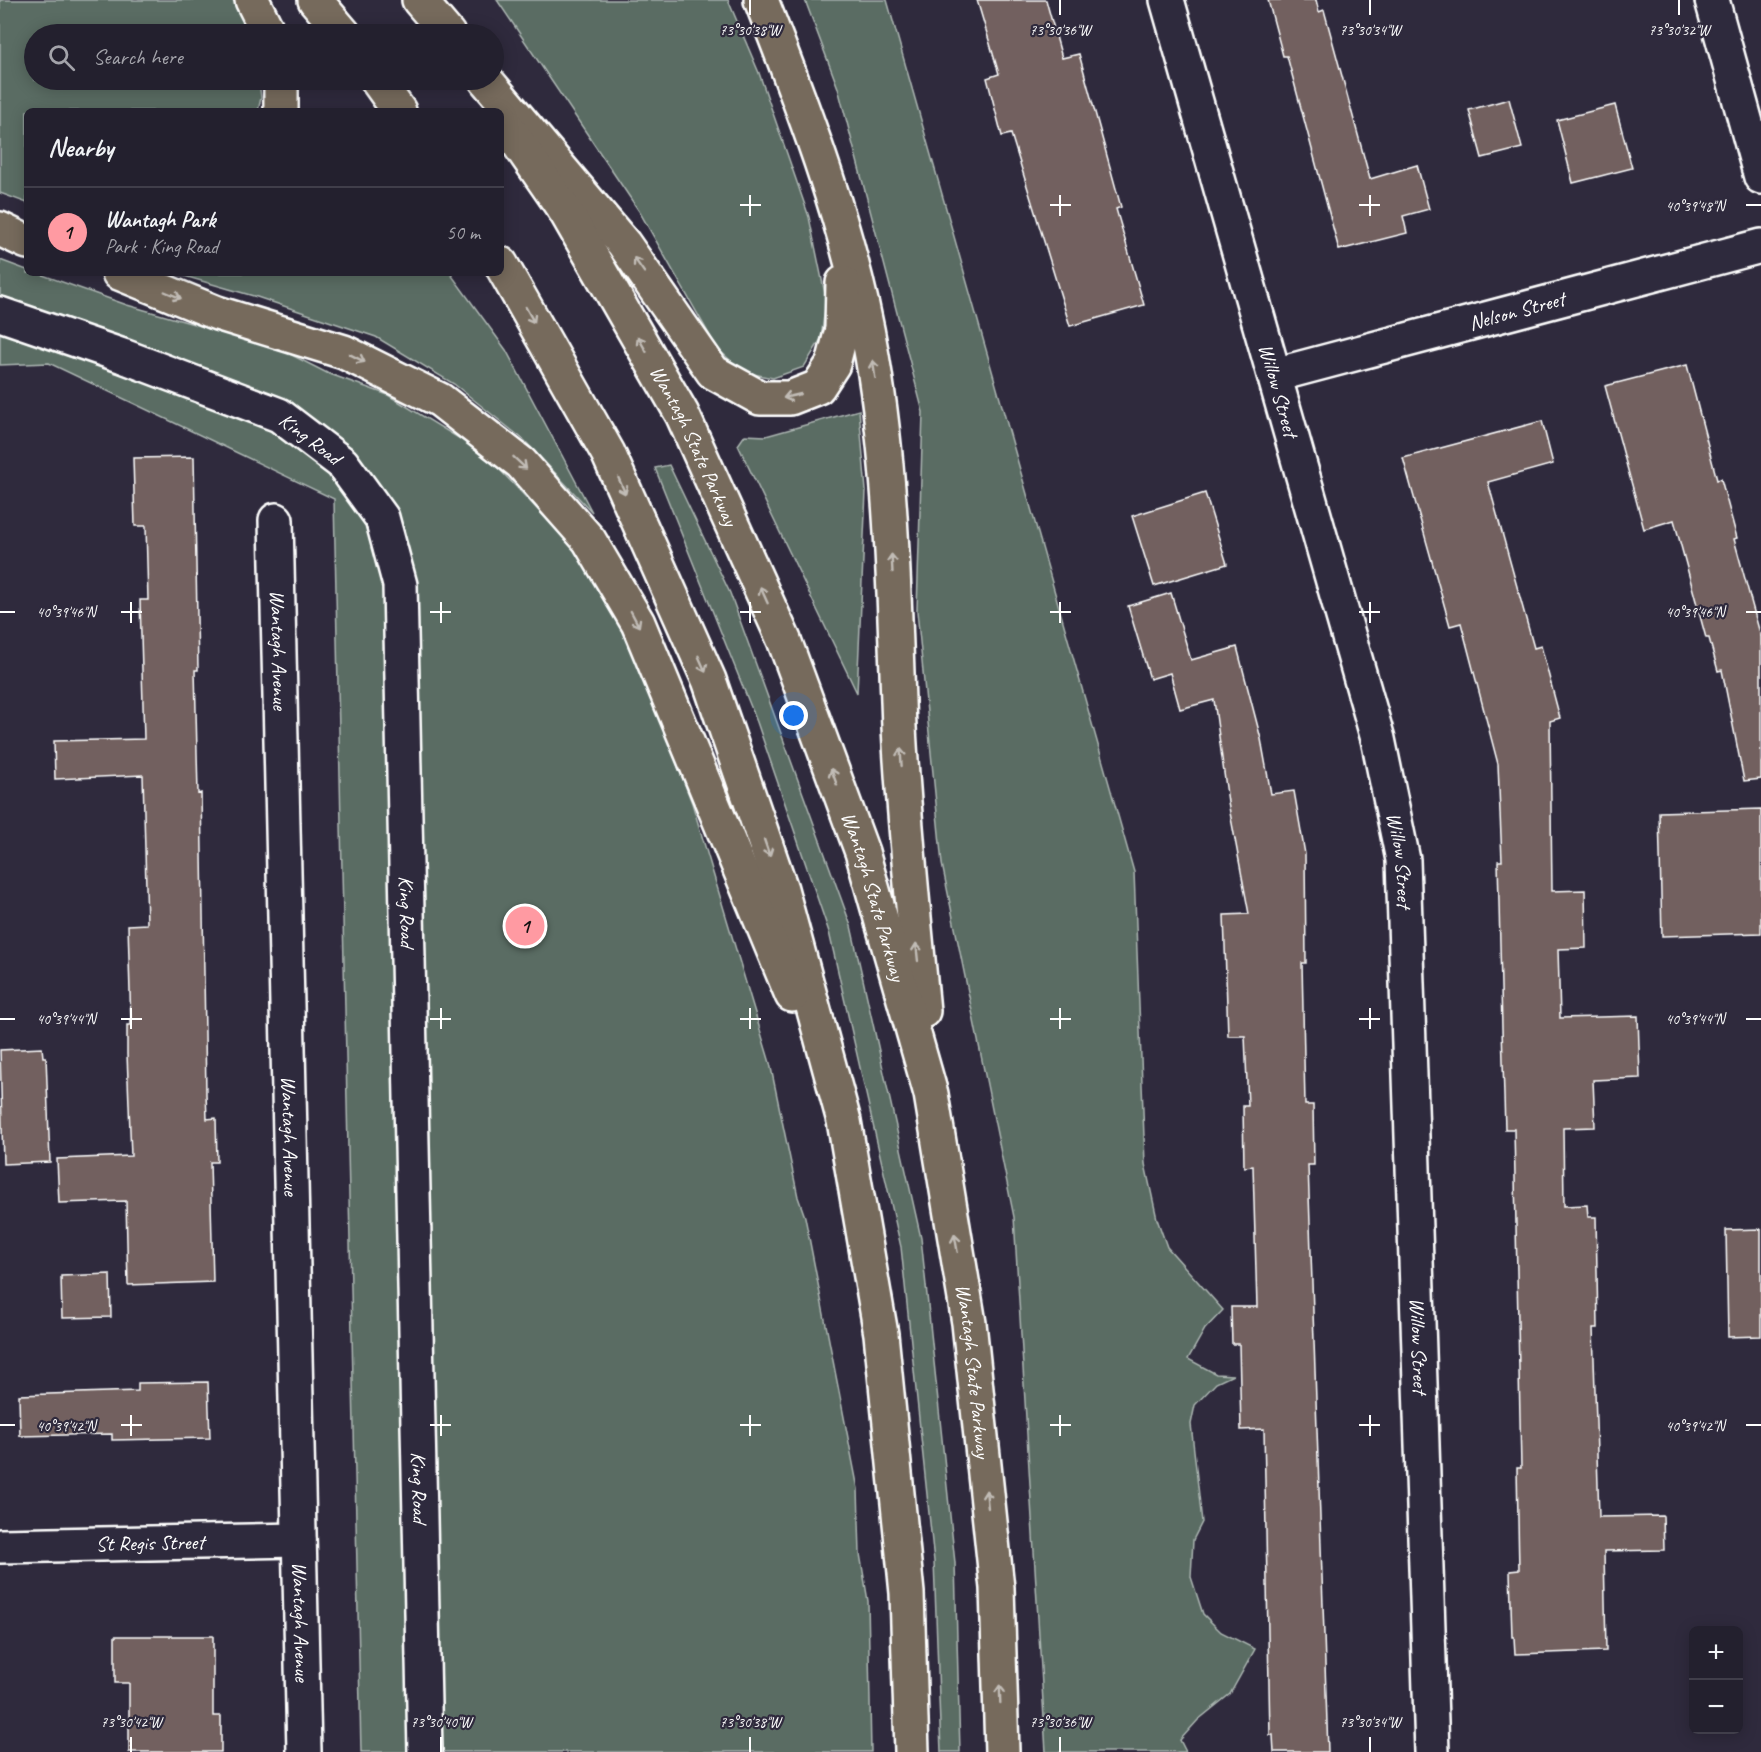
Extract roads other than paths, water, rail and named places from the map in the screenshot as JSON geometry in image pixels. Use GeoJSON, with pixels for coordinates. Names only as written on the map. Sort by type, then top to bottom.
{"type":"FeatureCollection","features":[{"type":"Feature","properties":{"kind":"highway"},"geometry":{"type":"LineString","coordinates":[[252,0],[264,24]]}},
{"type":"Feature","properties":{"kind":"highway"},"geometry":{"type":"LineString","coordinates":[[315,0],[335,24]]}},
{"type":"Feature","properties":{"kind":"highway"},"geometry":{"type":"LineString","coordinates":[[418,0],[437,24]]}},
{"type":"Feature","properties":{"kind":"highway"},"geometry":{"type":"LineString","coordinates":[[761,0],[799,96],[844,236],[872,354],[887,455],[901,754],[931,1094]]}},
{"type":"Feature","properties":{"kind":"highway"},"geometry":{"type":"LineString","coordinates":[[281,90],[281,108]]}},
{"type":"Feature","properties":{"kind":"highway"},"geometry":{"type":"LineString","coordinates":[[384,90],[397,108]]}},
{"type":"Feature","properties":{"kind":"highway"},"geometry":{"type":"LineString","coordinates":[[481,90],[494,108]]}},
{"type":"Feature","properties":{"kind":"highway"},"geometry":{"type":"LineString","coordinates":[[494,90],[624,244],[713,372],[760,398],[790,398],[818,387],[833,364],[842,329],[844,236]]}},
{"type":"Feature","properties":{"kind":"highway","name":"Wantagh State Parkway"},"geometry":{"type":"LineString","coordinates":[[504,122],[566,212],[682,414],[784,640],[862,852],[931,1094],[969,1323],[997,1588],[1002,1752]]}},
{"type":"Feature","properties":{"kind":"highway"},"geometry":{"type":"LineString","coordinates":[[0,229],[24,241]]}},
{"type":"Feature","properties":{"kind":"highway"},"geometry":{"type":"LineString","coordinates":[[504,269],[608,453],[709,680],[781,889],[844,1121],[881,1334],[907,1593],[912,1752]]}},
{"type":"Feature","properties":{"kind":"highway"},"geometry":{"type":"LineString","coordinates":[[126,276],[217,313],[344,352],[440,400],[521,463],[589,540],[638,623],[844,1121]]}},
{"type":"Feature","properties":{"kind":"street","name":"Willow Street"},"geometry":{"type":"LineString","coordinates":[[1167,0],[1378,739],[1403,860],[1432,1752]]}},
{"type":"Feature","properties":{"kind":"street"},"geometry":{"type":"LineString","coordinates":[[1712,0],[1761,177]]}},
{"type":"Feature","properties":{"kind":"street","name":"Nelson Street"},"geometry":{"type":"LineString","coordinates":[[1275,375],[1761,246]]}},
{"type":"Feature","properties":{"kind":"street","name":"King Road"},"geometry":{"type":"LineString","coordinates":[[0,314],[123,356],[279,415],[342,463],[382,518],[400,585],[425,1752]]}},
{"type":"Feature","properties":{"kind":"street","name":"Wantagh Avenue"},"geometry":{"type":"LineString","coordinates":[[276,520],[304,1752]]}},
{"type":"Feature","properties":{"kind":"street","name":"St Regis Street"},"geometry":{"type":"LineString","coordinates":[[0,1546],[299,1540]]}},
{"type":"Feature","properties":{"kind":"place","name":"Wantagh Park"},"geometry":{"type":"Point","coordinates":[525,926]}}]}
